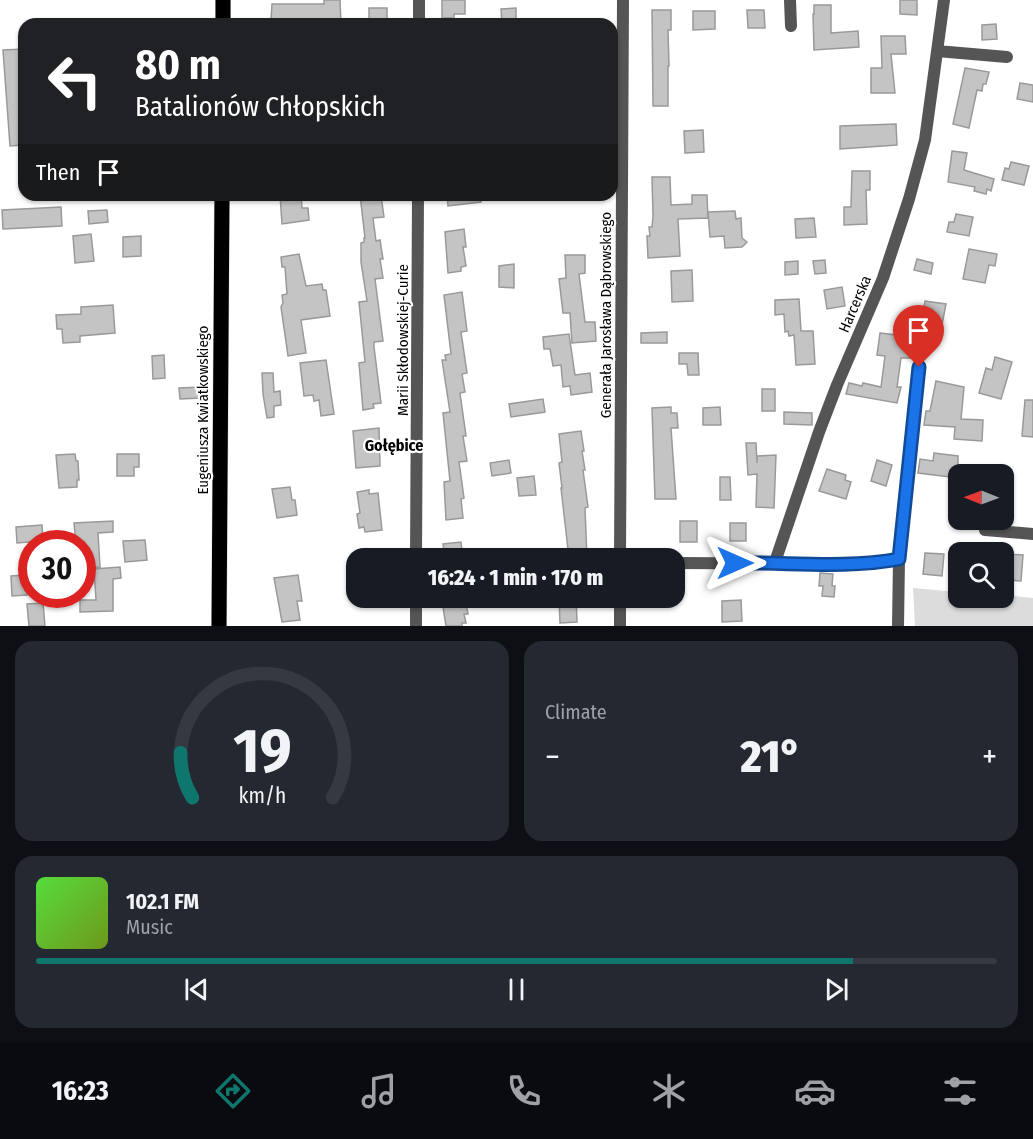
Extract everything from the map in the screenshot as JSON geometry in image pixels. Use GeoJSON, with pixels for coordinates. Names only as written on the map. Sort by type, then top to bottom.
{"type":"FeatureCollection","features":[{"type":"Feature","properties":{"kind":"main road"},"geometry":{"type":"LineString","coordinates":[[223,0],[223,18]]}},
{"type":"Feature","properties":{"kind":"main road","name":"Eugeniusza Kwiatkowskiego"},"geometry":{"type":"LineString","coordinates":[[219,626],[222,201]]}},
{"type":"Feature","properties":{"kind":"street"},"geometry":{"type":"LineString","coordinates":[[419,0],[419,18]]}},
{"type":"Feature","properties":{"kind":"street","name":"Generała Jarosława Dąbrowskiego"},"geometry":{"type":"LineString","coordinates":[[620,548],[623,0]]}},
{"type":"Feature","properties":{"kind":"street"},"geometry":{"type":"LineString","coordinates":[[790,0],[791,26]]}},
{"type":"Feature","properties":{"kind":"street","name":"Harcerska"},"geometry":{"type":"LineString","coordinates":[[775,562],[819,432],[883,278],[909,199],[925,140],[944,0]]}},
{"type":"Feature","properties":{"kind":"street"},"geometry":{"type":"LineString","coordinates":[[937,51],[1007,57]]}},
{"type":"Feature","properties":{"kind":"street","name":"Marii Skłodowskiej-Curie"},"geometry":{"type":"LineString","coordinates":[[416,548],[418,201]]}},
{"type":"Feature","properties":{"kind":"street"},"geometry":{"type":"LineString","coordinates":[[898,626],[899,559],[919,367]]}},
{"type":"Feature","properties":{"kind":"street"},"geometry":{"type":"LineString","coordinates":[[985,530],[1033,534]]}},
{"type":"Feature","properties":{"kind":"street"},"geometry":{"type":"LineString","coordinates":[[685,563],[863,564],[899,559]]}},
{"type":"Feature","properties":{"kind":"street"},"geometry":{"type":"LineString","coordinates":[[416,608],[416,626]]}},
{"type":"Feature","properties":{"kind":"street"},"geometry":{"type":"LineString","coordinates":[[620,608],[620,626]]}},
{"type":"Feature","properties":{"kind":"shaded area"},"geometry":{"type":"Polygon","coordinates":[[[913,588],[948,591],[948,608],[1014,608],[1014,596],[1033,598],[1033,626],[915,626],[913,588]]]}},
{"type":"Feature","properties":{"kind":"building"},"geometry":{"type":"Polygon","coordinates":[[[324,0],[340,0],[341,18],[271,18],[272,4],[324,4],[324,0]]]}},
{"type":"Feature","properties":{"kind":"building"},"geometry":{"type":"Polygon","coordinates":[[[442,0],[465,0],[465,14],[454,14],[454,18],[442,18],[442,0]]]}},
{"type":"Feature","properties":{"kind":"building"},"geometry":{"type":"Polygon","coordinates":[[[900,0],[917,0],[917,15],[900,14],[900,0]]]}},
{"type":"Feature","properties":{"kind":"building"},"geometry":{"type":"Polygon","coordinates":[[[814,5],[831,5],[831,33],[858,31],[859,47],[814,50],[814,5]]]}},
{"type":"Feature","properties":{"kind":"building"},"geometry":{"type":"Polygon","coordinates":[[[369,8],[387,8],[387,18],[369,18],[369,8]]]}},
{"type":"Feature","properties":{"kind":"building"},"geometry":{"type":"Polygon","coordinates":[[[516,8],[516,18],[502,18],[501,9],[516,8]]]}},
{"type":"Feature","properties":{"kind":"building"},"geometry":{"type":"Polygon","coordinates":[[[652,10],[671,10],[671,30],[668,30],[668,106],[653,106],[652,10]]]}},
{"type":"Feature","properties":{"kind":"building"},"geometry":{"type":"Polygon","coordinates":[[[747,10],[764,10],[765,28],[748,28],[747,10]]]}},
{"type":"Feature","properties":{"kind":"building"},"geometry":{"type":"Polygon","coordinates":[[[693,11],[715,11],[715,29],[693,30],[693,11]]]}},
{"type":"Feature","properties":{"kind":"building"},"geometry":{"type":"Polygon","coordinates":[[[996,24],[997,39],[982,40],[982,25],[996,24]]]}},
{"type":"Feature","properties":{"kind":"building"},"geometry":{"type":"Polygon","coordinates":[[[881,36],[905,36],[906,54],[891,54],[895,93],[871,93],[871,68],[882,68],[881,36]]]}},
{"type":"Feature","properties":{"kind":"building"},"geometry":{"type":"Polygon","coordinates":[[[18,49],[18,145],[10,146],[3,50],[18,49]]]}},
{"type":"Feature","properties":{"kind":"building"},"geometry":{"type":"Polygon","coordinates":[[[965,68],[989,72],[982,91],[977,90],[969,128],[953,124],[965,68]]]}},
{"type":"Feature","properties":{"kind":"building"},"geometry":{"type":"Polygon","coordinates":[[[1020,83],[1033,85],[1033,102],[1017,99],[1020,83]]]}},
{"type":"Feature","properties":{"kind":"building"},"geometry":{"type":"Polygon","coordinates":[[[896,124],[897,145],[840,149],[840,126],[896,124]]]}},
{"type":"Feature","properties":{"kind":"building"},"geometry":{"type":"Polygon","coordinates":[[[703,130],[704,152],[685,153],[684,131],[703,130]]]}},
{"type":"Feature","properties":{"kind":"building"},"geometry":{"type":"Polygon","coordinates":[[[952,151],[967,153],[964,170],[994,179],[991,191],[987,189],[986,194],[974,191],[975,187],[948,182],[952,151]]]}},
{"type":"Feature","properties":{"kind":"building"},"geometry":{"type":"Polygon","coordinates":[[[1011,162],[1029,166],[1024,185],[1002,180],[1005,168],[1009,169],[1011,162]]]}},
{"type":"Feature","properties":{"kind":"building"},"geometry":{"type":"Polygon","coordinates":[[[852,171],[870,171],[870,190],[866,190],[867,224],[844,225],[844,207],[851,207],[852,171]]]}},
{"type":"Feature","properties":{"kind":"building"},"geometry":{"type":"Polygon","coordinates":[[[652,177],[670,177],[671,205],[692,204],[692,195],[707,195],[708,218],[678,219],[680,256],[648,258],[647,236],[650,236],[649,227],[652,227],[653,216],[652,177]]]}},
{"type":"Feature","properties":{"kind":"building"},"geometry":{"type":"Polygon","coordinates":[[[280,201],[301,201],[302,208],[308,208],[309,220],[282,224],[280,201]]]}},
{"type":"Feature","properties":{"kind":"building"},"geometry":{"type":"Polygon","coordinates":[[[361,201],[382,201],[384,217],[373,218],[376,241],[380,240],[383,259],[380,259],[383,278],[375,279],[383,341],[374,342],[381,403],[373,404],[374,408],[363,410],[359,363],[365,362],[359,302],[367,301],[361,262],[361,243],[365,238],[361,201]]]}},
{"type":"Feature","properties":{"kind":"building"},"geometry":{"type":"Polygon","coordinates":[[[448,201],[481,202],[448,206],[448,201]]]}},
{"type":"Feature","properties":{"kind":"building"},"geometry":{"type":"Polygon","coordinates":[[[61,207],[62,226],[3,229],[2,210],[61,207]]]}},
{"type":"Feature","properties":{"kind":"building"},"geometry":{"type":"Polygon","coordinates":[[[107,210],[108,222],[89,224],[88,211],[107,210]]]}},
{"type":"Feature","properties":{"kind":"building"},"geometry":{"type":"Polygon","coordinates":[[[735,211],[736,219],[741,218],[742,238],[747,242],[742,247],[725,248],[724,236],[710,237],[708,212],[735,211]]]}},
{"type":"Feature","properties":{"kind":"building"},"geometry":{"type":"Polygon","coordinates":[[[956,214],[973,217],[969,236],[947,232],[949,222],[954,222],[956,214]]]}},
{"type":"Feature","properties":{"kind":"building"},"geometry":{"type":"Polygon","coordinates":[[[814,218],[816,237],[796,238],[795,219],[814,218]]]}},
{"type":"Feature","properties":{"kind":"building"},"geometry":{"type":"Polygon","coordinates":[[[464,229],[466,247],[463,247],[466,266],[461,267],[461,271],[448,273],[445,232],[464,229]]]}},
{"type":"Feature","properties":{"kind":"building"},"geometry":{"type":"Polygon","coordinates":[[[91,234],[94,261],[75,263],[73,236],[91,234]]]}},
{"type":"Feature","properties":{"kind":"building"},"geometry":{"type":"Polygon","coordinates":[[[141,236],[141,256],[123,257],[123,237],[141,236]]]}},
{"type":"Feature","properties":{"kind":"building"},"geometry":{"type":"Polygon","coordinates":[[[969,249],[997,254],[995,266],[989,265],[985,283],[963,279],[969,249]]]}},
{"type":"Feature","properties":{"kind":"building"},"geometry":{"type":"Polygon","coordinates":[[[299,254],[306,286],[322,284],[323,290],[326,290],[330,316],[301,320],[306,353],[288,356],[281,307],[282,295],[287,294],[285,267],[282,267],[281,257],[299,254]]]}},
{"type":"Feature","properties":{"kind":"building"},"geometry":{"type":"Polygon","coordinates":[[[565,255],[585,255],[585,273],[579,274],[585,322],[595,322],[596,341],[572,343],[570,313],[563,313],[559,279],[566,278],[565,255]]]}},
{"type":"Feature","properties":{"kind":"building"},"geometry":{"type":"Polygon","coordinates":[[[917,259],[933,263],[931,274],[914,270],[917,259]]]}},
{"type":"Feature","properties":{"kind":"building"},"geometry":{"type":"Polygon","coordinates":[[[825,260],[826,273],[815,274],[813,261],[825,260]]]}},
{"type":"Feature","properties":{"kind":"building"},"geometry":{"type":"Polygon","coordinates":[[[798,261],[798,274],[785,275],[785,262],[798,261]]]}},
{"type":"Feature","properties":{"kind":"building"},"geometry":{"type":"Polygon","coordinates":[[[514,264],[514,288],[499,287],[499,266],[514,264]]]}},
{"type":"Feature","properties":{"kind":"building"},"geometry":{"type":"Polygon","coordinates":[[[692,270],[693,301],[672,302],[671,271],[692,270]]]}},
{"type":"Feature","properties":{"kind":"building"},"geometry":{"type":"Polygon","coordinates":[[[842,287],[845,306],[827,309],[824,290],[842,287]]]}},
{"type":"Feature","properties":{"kind":"building"},"geometry":{"type":"Polygon","coordinates":[[[462,292],[467,331],[461,332],[467,373],[462,374],[465,392],[460,393],[467,461],[459,462],[464,498],[461,499],[463,518],[446,520],[444,482],[450,481],[443,413],[450,412],[442,360],[446,360],[445,355],[451,354],[444,295],[462,292]]]}},
{"type":"Feature","properties":{"kind":"building"},"geometry":{"type":"Polygon","coordinates":[[[799,299],[801,331],[813,331],[815,364],[796,365],[794,335],[789,336],[788,331],[785,332],[784,314],[775,315],[775,300],[799,299]]]}},
{"type":"Feature","properties":{"kind":"building"},"geometry":{"type":"Polygon","coordinates":[[[925,301],[946,304],[941,330],[921,327],[925,301]]]}},
{"type":"Feature","properties":{"kind":"building"},"geometry":{"type":"Polygon","coordinates":[[[113,305],[115,333],[80,336],[80,342],[63,343],[62,329],[57,329],[56,315],[81,314],[81,307],[113,305]]]}},
{"type":"Feature","properties":{"kind":"building"},"geometry":{"type":"Polygon","coordinates":[[[667,332],[667,343],[641,343],[641,333],[667,332]]]}},
{"type":"Feature","properties":{"kind":"building"},"geometry":{"type":"Polygon","coordinates":[[[880,333],[914,337],[914,358],[901,358],[897,387],[901,387],[897,403],[846,394],[849,383],[881,387],[885,356],[877,355],[880,333]]]}},
{"type":"Feature","properties":{"kind":"building"},"geometry":{"type":"Polygon","coordinates":[[[569,334],[575,375],[590,373],[592,392],[571,395],[570,386],[563,387],[561,365],[553,366],[550,349],[544,349],[543,337],[569,334]]]}},
{"type":"Feature","properties":{"kind":"building"},"geometry":{"type":"Polygon","coordinates":[[[679,353],[698,353],[699,375],[688,375],[687,364],[679,364],[679,353]]]}},
{"type":"Feature","properties":{"kind":"building"},"geometry":{"type":"Polygon","coordinates":[[[164,355],[165,378],[153,379],[152,356],[164,355]]]}},
{"type":"Feature","properties":{"kind":"building"},"geometry":{"type":"Polygon","coordinates":[[[995,357],[1012,362],[1001,399],[979,393],[986,368],[992,370],[995,357]]]}},
{"type":"Feature","properties":{"kind":"building"},"geometry":{"type":"Polygon","coordinates":[[[326,360],[334,414],[321,416],[319,400],[314,401],[313,395],[304,396],[300,363],[326,360]]]}},
{"type":"Feature","properties":{"kind":"building"},"geometry":{"type":"Polygon","coordinates":[[[262,373],[273,373],[274,392],[280,391],[281,405],[274,406],[274,417],[267,418],[262,373]]]}},
{"type":"Feature","properties":{"kind":"building"},"geometry":{"type":"Polygon","coordinates":[[[936,381],[964,387],[961,419],[983,420],[982,441],[954,439],[955,427],[924,425],[926,411],[930,411],[936,381]]]}},
{"type":"Feature","properties":{"kind":"building"},"geometry":{"type":"Polygon","coordinates":[[[201,387],[201,398],[180,399],[179,388],[201,387]]]}},
{"type":"Feature","properties":{"kind":"building"},"geometry":{"type":"Polygon","coordinates":[[[762,389],[775,389],[775,411],[762,411],[762,389]]]}},
{"type":"Feature","properties":{"kind":"building"},"geometry":{"type":"Polygon","coordinates":[[[543,399],[545,412],[511,417],[509,404],[543,399]]]}},
{"type":"Feature","properties":{"kind":"building"},"geometry":{"type":"Polygon","coordinates":[[[1025,400],[1033,400],[1033,437],[1022,436],[1025,400]]]}},
{"type":"Feature","properties":{"kind":"building"},"geometry":{"type":"Polygon","coordinates":[[[671,407],[671,413],[677,413],[678,428],[671,428],[676,499],[655,499],[652,408],[671,407]]]}},
{"type":"Feature","properties":{"kind":"building"},"geometry":{"type":"Polygon","coordinates":[[[720,407],[721,425],[703,425],[703,408],[720,407]]]}},
{"type":"Feature","properties":{"kind":"building"},"geometry":{"type":"Polygon","coordinates":[[[784,412],[812,413],[812,425],[784,424],[784,412]]]}},
{"type":"Feature","properties":{"kind":"building"},"geometry":{"type":"Polygon","coordinates":[[[379,428],[380,466],[356,468],[353,431],[379,428]]]}},
{"type":"Feature","properties":{"kind":"building"},"geometry":{"type":"Polygon","coordinates":[[[581,431],[588,507],[585,508],[587,548],[568,548],[559,463],[562,462],[559,434],[581,431]]]}},
{"type":"Feature","properties":{"kind":"building"},"geometry":{"type":"Polygon","coordinates":[[[746,443],[756,443],[757,463],[757,456],[776,455],[774,508],[756,507],[757,474],[748,475],[746,443]]]}},
{"type":"Feature","properties":{"kind":"building"},"geometry":{"type":"Polygon","coordinates":[[[934,453],[958,456],[958,464],[948,464],[948,477],[918,473],[920,459],[933,461],[934,453]]]}},
{"type":"Feature","properties":{"kind":"building"},"geometry":{"type":"Polygon","coordinates":[[[75,454],[76,461],[78,461],[77,487],[59,488],[56,455],[75,454]]]}},
{"type":"Feature","properties":{"kind":"building"},"geometry":{"type":"Polygon","coordinates":[[[117,454],[139,454],[139,467],[134,467],[134,476],[117,476],[117,454]]]}},
{"type":"Feature","properties":{"kind":"building"},"geometry":{"type":"Polygon","coordinates":[[[509,460],[511,473],[492,476],[490,463],[509,460]]]}},
{"type":"Feature","properties":{"kind":"building"},"geometry":{"type":"Polygon","coordinates":[[[877,460],[892,465],[886,486],[871,481],[877,460]]]}},
{"type":"Feature","properties":{"kind":"building"},"geometry":{"type":"Polygon","coordinates":[[[827,469],[846,475],[845,480],[851,482],[846,499],[819,491],[827,469]]]}},
{"type":"Feature","properties":{"kind":"building"},"geometry":{"type":"Polygon","coordinates":[[[534,476],[536,495],[519,496],[517,478],[534,476]]]}},
{"type":"Feature","properties":{"kind":"building"},"geometry":{"type":"Polygon","coordinates":[[[720,477],[730,477],[731,500],[720,500],[720,477]]]}},
{"type":"Feature","properties":{"kind":"building"},"geometry":{"type":"Polygon","coordinates":[[[290,487],[297,515],[277,518],[272,489],[290,487]]]}},
{"type":"Feature","properties":{"kind":"building"},"geometry":{"type":"Polygon","coordinates":[[[369,490],[369,494],[378,493],[382,530],[365,532],[364,527],[359,528],[357,514],[360,513],[357,492],[369,490]]]}},
{"type":"Feature","properties":{"kind":"building"},"geometry":{"type":"Polygon","coordinates":[[[113,521],[113,532],[98,533],[100,567],[96,567],[96,530],[75,530],[74,523],[113,521]]]}},
{"type":"Feature","properties":{"kind":"building"},"geometry":{"type":"Polygon","coordinates":[[[680,521],[697,521],[697,542],[680,542],[680,521]]]}},
{"type":"Feature","properties":{"kind":"building"},"geometry":{"type":"Polygon","coordinates":[[[730,523],[746,523],[746,541],[730,541],[730,523]]]}},
{"type":"Feature","properties":{"kind":"building"},"geometry":{"type":"Polygon","coordinates":[[[42,525],[42,530],[18,530],[17,543],[16,527],[42,525]]]}},
{"type":"Feature","properties":{"kind":"building"},"geometry":{"type":"Polygon","coordinates":[[[145,540],[147,560],[125,562],[123,541],[145,540]]]}},
{"type":"Feature","properties":{"kind":"building"},"geometry":{"type":"Polygon","coordinates":[[[461,542],[462,548],[444,548],[443,544],[461,542]]]}},
{"type":"Feature","properties":{"kind":"building"},"geometry":{"type":"Polygon","coordinates":[[[925,553],[944,554],[942,576],[923,574],[925,553]]]}},
{"type":"Feature","properties":{"kind":"building"},"geometry":{"type":"Polygon","coordinates":[[[1014,554],[1023,555],[1021,581],[1014,581],[1014,554]]]}},
{"type":"Feature","properties":{"kind":"building"},"geometry":{"type":"Polygon","coordinates":[[[120,567],[121,578],[113,579],[113,611],[80,612],[80,608],[96,608],[96,569],[120,567]]]}},
{"type":"Feature","properties":{"kind":"building"},"geometry":{"type":"Polygon","coordinates":[[[820,573],[833,574],[834,597],[822,596],[823,586],[819,586],[820,573]]]}},
{"type":"Feature","properties":{"kind":"building"},"geometry":{"type":"Polygon","coordinates":[[[298,575],[302,601],[297,601],[300,620],[282,622],[274,578],[298,575]]]}},
{"type":"Feature","properties":{"kind":"building"},"geometry":{"type":"Polygon","coordinates":[[[11,576],[18,576],[18,596],[12,596],[11,576]]]}},
{"type":"Feature","properties":{"kind":"building"},"geometry":{"type":"Polygon","coordinates":[[[741,600],[742,621],[722,622],[722,601],[741,600]]]}},
{"type":"Feature","properties":{"kind":"building"},"geometry":{"type":"Polygon","coordinates":[[[27,608],[43,608],[45,626],[29,626],[27,608]]]}},
{"type":"Feature","properties":{"kind":"building"},"geometry":{"type":"Polygon","coordinates":[[[443,608],[467,608],[468,614],[464,614],[466,623],[462,623],[462,626],[446,626],[443,608]]]}},
{"type":"Feature","properties":{"kind":"building"},"geometry":{"type":"Polygon","coordinates":[[[559,608],[576,608],[577,622],[560,623],[559,608]]]}},
{"type":"Feature","properties":{"kind":"district","name":"Gołębice"},"geometry":{"type":"Point","coordinates":[394,445]}},
{"type":"Feature","properties":{"kind":"route"},"geometry":{"type":"LineString","coordinates":[[735,563],[871,564],[899,559],[919,367]]}}]}
